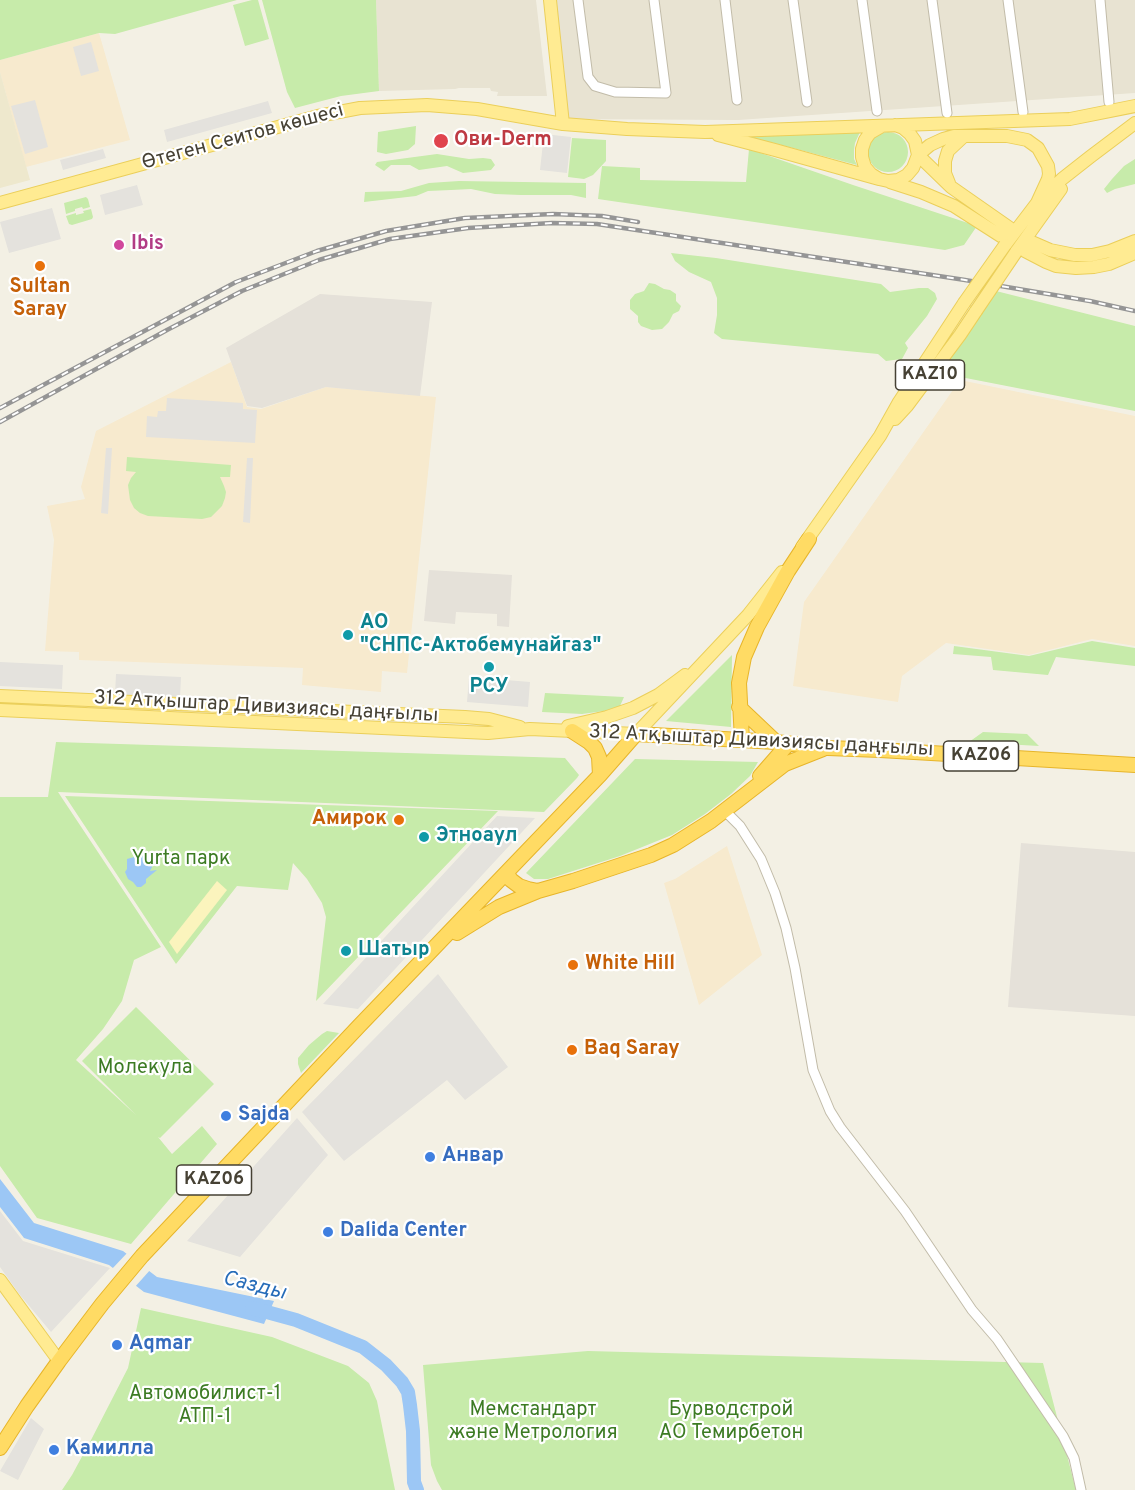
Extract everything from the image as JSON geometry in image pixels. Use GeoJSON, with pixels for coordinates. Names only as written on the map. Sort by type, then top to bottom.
{"type":"FeatureCollection","features":[{"type":"Feature","properties":{"kind":"highway"},"geometry":{"type":"LineString","coordinates":[[742,740],[739,683],[744,657],[757,627],[788,571],[809,539]]}},
{"type":"Feature","properties":{"kind":"highway"},"geometry":{"type":"LineString","coordinates":[[739,707],[782,743],[747,793]]}},
{"type":"Feature","properties":{"kind":"highway"},"geometry":{"type":"LineString","coordinates":[[572,731],[595,748],[599,757],[600,775]]}},
{"type":"Feature","properties":{"kind":"highway","name":"312 Атқыштар Дивизиясы даңғылы"},"geometry":{"type":"LineString","coordinates":[[636,734],[828,748],[1135,765]]}},
{"type":"Feature","properties":{"kind":"highway","name":"KАZ06"},"geometry":{"type":"LineString","coordinates":[[0,1448],[58,1361],[142,1256],[288,1100],[507,874],[636,734]]}},
{"type":"Feature","properties":{"kind":"highway"},"geometry":{"type":"LineString","coordinates":[[434,948],[499,907],[538,891],[651,855],[681,841],[725,811],[785,764],[828,748]]}},
{"type":"Feature","properties":{"kind":"highway"},"geometry":{"type":"LineString","coordinates":[[507,874],[519,886],[538,891]]}},
{"type":"Feature","properties":{"kind":"main road"},"geometry":{"type":"LineString","coordinates":[[550,0],[562,124]]}},
{"type":"Feature","properties":{"kind":"main road","name":"Өтеген Сеитов көшесі"},"geometry":{"type":"LineString","coordinates":[[0,203],[318,116],[360,108],[427,105],[477,109],[562,124],[705,132]]}},
{"type":"Feature","properties":{"kind":"main road"},"geometry":{"type":"LineString","coordinates":[[705,132],[1070,119],[1135,106]]}},
{"type":"Feature","properties":{"kind":"main road","name":"KAZ10"},"geometry":{"type":"LineString","coordinates":[[636,734],[748,615],[809,539],[880,436],[899,402],[964,303],[1009,238],[1037,203],[1090,157],[1135,123]]}},
{"type":"Feature","properties":{"kind":"main road"},"geometry":{"type":"LineString","coordinates":[[1009,238],[918,155],[915,141],[903,128],[890,125],[877,128],[870,133],[862,148],[862,157],[871,174],[884,180],[898,180],[907,175],[913,168],[918,155],[930,145],[943,139],[964,136],[1008,136],[1027,140],[1038,148],[1046,160],[1049,174],[1037,203]]}},
{"type":"Feature","properties":{"kind":"main road"},"geometry":{"type":"LineString","coordinates":[[705,132],[921,192],[954,206],[1009,238]]}},
{"type":"Feature","properties":{"kind":"main road"},"geometry":{"type":"LineString","coordinates":[[951,187],[945,173],[945,161],[948,152],[964,136]]}},
{"type":"Feature","properties":{"kind":"main road","name":"KAZ10"},"geometry":{"type":"LineString","coordinates":[[880,436],[907,406],[960,335],[1060,190],[1090,157]]}},
{"type":"Feature","properties":{"kind":"main road"},"geometry":{"type":"LineString","coordinates":[[1022,247],[1075,255],[1092,255],[1135,241]]}},
{"type":"Feature","properties":{"kind":"main road"},"geometry":{"type":"LineString","coordinates":[[1022,247],[1056,266],[1076,268],[1109,264],[1135,253]]}},
{"type":"Feature","properties":{"kind":"main road"},"geometry":{"type":"LineString","coordinates":[[552,730],[607,717],[633,708],[658,695],[718,648]]}},
{"type":"Feature","properties":{"kind":"main road","name":"312 Атқыштар Дивизиясы даңғылы"},"geometry":{"type":"LineString","coordinates":[[0,696],[489,719],[530,729]]}},
{"type":"Feature","properties":{"kind":"main road","name":"312 Атқыштар Дивизиясы даңғылы"},"geometry":{"type":"LineString","coordinates":[[0,710],[488,733],[530,729],[636,734]]}},
{"type":"Feature","properties":{"kind":"main road"},"geometry":{"type":"LineString","coordinates":[[332,711],[332,725]]}},
{"type":"Feature","properties":{"kind":"main road"},"geometry":{"type":"LineString","coordinates":[[418,729],[419,715]]}},
{"type":"Feature","properties":{"kind":"main road"},"geometry":{"type":"LineString","coordinates":[[0,1280],[58,1361]]}},
{"type":"Feature","properties":{"kind":"street"},"geometry":{"type":"LineString","coordinates":[[578,0],[588,77],[595,86],[615,92],[666,93],[654,0]]}},
{"type":"Feature","properties":{"kind":"street"},"geometry":{"type":"LineString","coordinates":[[725,0],[737,100]]}},
{"type":"Feature","properties":{"kind":"street"},"geometry":{"type":"LineString","coordinates":[[793,0],[807,102]]}},
{"type":"Feature","properties":{"kind":"street"},"geometry":{"type":"LineString","coordinates":[[862,0],[878,111]]}},
{"type":"Feature","properties":{"kind":"street"},"geometry":{"type":"LineString","coordinates":[[932,0],[947,113]]}},
{"type":"Feature","properties":{"kind":"street"},"geometry":{"type":"LineString","coordinates":[[1008,0],[1023,112]]}},
{"type":"Feature","properties":{"kind":"street"},"geometry":{"type":"LineString","coordinates":[[1100,0],[1109,102]]}},
{"type":"Feature","properties":{"kind":"street"},"geometry":{"type":"LineString","coordinates":[[725,811],[740,826],[756,850],[772,884],[786,928],[813,1070],[830,1110],[840,1127],[904,1211],[972,1310],[997,1339],[1063,1436],[1074,1458],[1082,1490]]}},
{"type":"Feature","properties":{"kind":"shaded area"},"geometry":{"type":"Polygon","coordinates":[[[376,0],[536,0],[547,96],[497,96],[498,92],[491,91],[490,88],[379,91],[376,0]]]}},
{"type":"Feature","properties":{"kind":"shaded area"},"geometry":{"type":"Polygon","coordinates":[[[550,0],[1135,0],[1135,93],[738,120],[562,119],[550,0]]]}},
{"type":"Feature","properties":{"kind":"shaded area"},"geometry":{"type":"Polygon","coordinates":[[[99,33],[130,140],[26,167],[0,72],[0,60],[99,33]]]}},
{"type":"Feature","properties":{"kind":"shaded area"},"geometry":{"type":"Polygon","coordinates":[[[91,42],[99,71],[81,76],[73,47],[91,42]]]}},
{"type":"Feature","properties":{"kind":"shaded area"},"geometry":{"type":"Polygon","coordinates":[[[0,72],[30,180],[0,188],[0,72]]]}},
{"type":"Feature","properties":{"kind":"shaded area"},"geometry":{"type":"Polygon","coordinates":[[[35,100],[48,147],[25,154],[11,106],[35,100]]]}},
{"type":"Feature","properties":{"kind":"shaded area"},"geometry":{"type":"Polygon","coordinates":[[[268,101],[272,113],[167,142],[164,130],[268,101]]]}},
{"type":"Feature","properties":{"kind":"shaded area"},"geometry":{"type":"Polygon","coordinates":[[[544,134],[571,137],[567,173],[540,170],[544,134]]]}},
{"type":"Feature","properties":{"kind":"shaded area"},"geometry":{"type":"Polygon","coordinates":[[[103,149],[106,158],[63,170],[60,160],[103,149]]]}},
{"type":"Feature","properties":{"kind":"shaded area"},"geometry":{"type":"Polygon","coordinates":[[[137,185],[143,205],[105,215],[100,195],[137,185]]]}},
{"type":"Feature","properties":{"kind":"shaded area"},"geometry":{"type":"Polygon","coordinates":[[[52,208],[61,239],[9,253],[0,222],[52,208]]]}},
{"type":"Feature","properties":{"kind":"shaded area"},"geometry":{"type":"Polygon","coordinates":[[[320,294],[432,302],[420,396],[326,387],[262,408],[247,406],[226,348],[320,294]]]}},
{"type":"Feature","properties":{"kind":"shaded area"},"geometry":{"type":"Polygon","coordinates":[[[231,362],[247,407],[261,409],[326,387],[436,397],[407,673],[382,671],[381,692],[302,685],[303,668],[79,660],[79,652],[45,651],[54,540],[47,506],[85,499],[81,487],[96,431],[231,362]]]}},
{"type":"Feature","properties":{"kind":"shaded area"},"geometry":{"type":"Polygon","coordinates":[[[960,380],[1135,416],[1135,646],[1092,639],[1029,655],[946,643],[902,676],[898,702],[793,686],[804,602],[960,380]]]}},
{"type":"Feature","properties":{"kind":"shaded area"},"geometry":{"type":"Polygon","coordinates":[[[167,398],[243,403],[243,409],[257,410],[255,443],[146,437],[147,416],[157,417],[158,411],[166,411],[167,398]]]}},
{"type":"Feature","properties":{"kind":"shaded area"},"geometry":{"type":"Polygon","coordinates":[[[106,448],[112,448],[108,514],[101,513],[106,448]]]}},
{"type":"Feature","properties":{"kind":"shaded area"},"geometry":{"type":"Polygon","coordinates":[[[247,458],[253,458],[250,523],[243,522],[247,458]]]}},
{"type":"Feature","properties":{"kind":"shaded area"},"geometry":{"type":"Polygon","coordinates":[[[429,570],[512,575],[509,627],[497,626],[497,614],[456,612],[455,624],[424,621],[429,570]]]}},
{"type":"Feature","properties":{"kind":"shaded area"},"geometry":{"type":"Polygon","coordinates":[[[0,662],[63,665],[62,689],[0,686],[0,662]]]}},
{"type":"Feature","properties":{"kind":"shaded area"},"geometry":{"type":"Polygon","coordinates":[[[116,674],[181,677],[180,698],[115,695],[116,674]]]}},
{"type":"Feature","properties":{"kind":"shaded area"},"geometry":{"type":"Polygon","coordinates":[[[469,677],[530,682],[528,707],[467,702],[469,677]]]}},
{"type":"Feature","properties":{"kind":"shaded area"},"geometry":{"type":"Polygon","coordinates":[[[497,816],[535,818],[358,1009],[323,1004],[497,816]]]}},
{"type":"Feature","properties":{"kind":"shaded area"},"geometry":{"type":"Polygon","coordinates":[[[1021,843],[1135,852],[1135,1016],[1008,1007],[1021,843]]]}},
{"type":"Feature","properties":{"kind":"shaded area"},"geometry":{"type":"Polygon","coordinates":[[[727,846],[762,955],[699,1005],[664,883],[675,879],[727,846]]]}},
{"type":"Feature","properties":{"kind":"shaded area"},"geometry":{"type":"Polygon","coordinates":[[[438,974],[508,1067],[465,1100],[447,1080],[344,1161],[302,1112],[438,974]]]}},
{"type":"Feature","properties":{"kind":"shaded area"},"geometry":{"type":"Polygon","coordinates":[[[297,1118],[328,1155],[240,1257],[187,1241],[297,1118]]]}},
{"type":"Feature","properties":{"kind":"shaded area"},"geometry":{"type":"Polygon","coordinates":[[[0,1211],[23,1241],[110,1268],[51,1332],[0,1267],[0,1211]]]}},
{"type":"Feature","properties":{"kind":"shaded area"},"geometry":{"type":"Polygon","coordinates":[[[31,1418],[44,1429],[18,1480],[0,1471],[31,1418]]]}},
{"type":"Feature","properties":{"kind":"green space"},"geometry":{"type":"Polygon","coordinates":[[[0,0],[237,0],[115,34],[99,33],[0,60],[0,0]]]}},
{"type":"Feature","properties":{"kind":"green space"},"geometry":{"type":"Polygon","coordinates":[[[258,0],[269,39],[245,46],[233,5],[258,0]]]}},
{"type":"Feature","properties":{"kind":"green space"},"geometry":{"type":"Polygon","coordinates":[[[262,0],[376,0],[379,91],[341,96],[295,108],[287,92],[262,0]]]}},
{"type":"Feature","properties":{"kind":"green space"},"geometry":{"type":"Polygon","coordinates":[[[416,126],[415,144],[408,150],[386,154],[377,152],[378,132],[416,126]]]}},
{"type":"Feature","properties":{"kind":"green space"},"geometry":{"type":"Polygon","coordinates":[[[860,132],[854,150],[857,165],[742,136],[768,136],[860,132]]]}},
{"type":"Feature","properties":{"kind":"green space"},"geometry":{"type":"Polygon","coordinates":[[[888,132],[902,138],[908,152],[902,166],[888,172],[874,166],[868,152],[874,138],[888,132]]]}},
{"type":"Feature","properties":{"kind":"green space"},"geometry":{"type":"Polygon","coordinates":[[[572,138],[606,140],[606,161],[593,175],[584,179],[568,177],[572,138]]]}},
{"type":"Feature","properties":{"kind":"green space"},"geometry":{"type":"Polygon","coordinates":[[[749,149],[977,226],[964,245],[945,250],[598,199],[602,166],[640,168],[640,180],[746,182],[749,149]]]}},
{"type":"Feature","properties":{"kind":"green space"},"geometry":{"type":"Polygon","coordinates":[[[437,154],[469,159],[491,159],[495,165],[491,170],[463,173],[447,166],[419,170],[410,165],[391,165],[384,171],[375,165],[377,162],[437,154]]]}},
{"type":"Feature","properties":{"kind":"green space"},"geometry":{"type":"Polygon","coordinates":[[[1135,159],[1135,184],[1107,193],[1104,189],[1112,179],[1124,166],[1135,159]]]}},
{"type":"Feature","properties":{"kind":"green space"},"geometry":{"type":"Polygon","coordinates":[[[459,181],[586,183],[586,198],[571,195],[495,194],[471,189],[428,191],[416,196],[364,202],[365,192],[401,191],[429,183],[459,181]]]}},
{"type":"Feature","properties":{"kind":"green space"},"geometry":{"type":"Polygon","coordinates":[[[86,197],[90,207],[75,209],[66,214],[64,203],[86,197]]]}},
{"type":"Feature","properties":{"kind":"green space"},"geometry":{"type":"Polygon","coordinates":[[[91,209],[92,219],[69,224],[66,216],[84,213],[83,211],[91,209]]]}},
{"type":"Feature","properties":{"kind":"green space"},"geometry":{"type":"Polygon","coordinates":[[[671,253],[881,284],[890,292],[928,288],[935,293],[937,299],[927,316],[905,343],[908,348],[902,359],[886,361],[878,354],[722,339],[714,333],[717,298],[711,282],[689,272],[675,261],[671,253]]]}},
{"type":"Feature","properties":{"kind":"green space"},"geometry":{"type":"Polygon","coordinates":[[[649,283],[676,294],[676,301],[681,306],[662,329],[652,330],[641,326],[638,316],[630,309],[630,300],[635,294],[644,291],[649,283]]]}},
{"type":"Feature","properties":{"kind":"green space"},"geometry":{"type":"Polygon","coordinates":[[[996,291],[1135,326],[1135,411],[940,373],[996,291]]]}},
{"type":"Feature","properties":{"kind":"green space"},"geometry":{"type":"Polygon","coordinates":[[[127,457],[231,465],[230,477],[220,477],[226,492],[222,506],[211,517],[202,519],[148,516],[140,513],[130,500],[128,485],[136,472],[126,471],[127,457]]]}},
{"type":"Feature","properties":{"kind":"green space"},"geometry":{"type":"Polygon","coordinates":[[[1092,641],[1135,648],[1135,666],[1056,657],[1048,675],[993,670],[991,657],[953,654],[954,646],[1029,656],[1092,641]]]}},
{"type":"Feature","properties":{"kind":"green space"},"geometry":{"type":"Polygon","coordinates":[[[732,655],[731,727],[666,721],[732,655]]]}},
{"type":"Feature","properties":{"kind":"green space"},"geometry":{"type":"Polygon","coordinates":[[[545,693],[624,697],[620,706],[604,711],[582,714],[542,712],[545,693]]]}},
{"type":"Feature","properties":{"kind":"green space"},"geometry":{"type":"Polygon","coordinates":[[[983,732],[1027,734],[1039,746],[969,742],[983,732]]]}},
{"type":"Feature","properties":{"kind":"green space","name":"Молекула"},"geometry":{"type":"Polygon","coordinates":[[[56,742],[565,758],[579,775],[544,812],[58,792],[161,947],[134,960],[122,1001],[103,1029],[76,1060],[136,1115],[82,1061],[136,1007],[214,1084],[160,1138],[158,1137],[172,1154],[202,1126],[217,1144],[131,1244],[37,1218],[0,1166],[0,797],[48,797],[56,742]]]}},
{"type":"Feature","properties":{"kind":"green space"},"geometry":{"type":"Polygon","coordinates":[[[635,759],[758,762],[750,776],[731,794],[672,835],[620,856],[548,879],[534,879],[526,873],[635,759]]]}},
{"type":"Feature","properties":{"kind":"green space","name":"Yurta парк"},"geometry":{"type":"Polygon","coordinates":[[[65,796],[498,811],[316,1001],[326,917],[322,903],[307,879],[293,863],[288,890],[237,886],[176,964],[65,796]]]}},
{"type":"Feature","properties":{"kind":"green space"},"geometry":{"type":"Polygon","coordinates":[[[327,1031],[339,1033],[301,1073],[298,1058],[309,1045],[327,1031]]]}},
{"type":"Feature","properties":{"kind":"green space","name":"Автомобилист-1 АТП-1"},"geometry":{"type":"Polygon","coordinates":[[[141,1308],[272,1337],[348,1366],[369,1383],[377,1401],[395,1490],[62,1490],[128,1368],[141,1308]]]}},
{"type":"Feature","properties":{"kind":"green space","name":"Бурводстрой АО Темирбетон"},"geometry":{"type":"Polygon","coordinates":[[[588,1351],[1043,1363],[1076,1490],[442,1490],[431,1465],[423,1365],[588,1351]]]}},
{"type":"Feature","properties":{"kind":"sand"},"geometry":{"type":"Polygon","coordinates":[[[217,881],[227,890],[177,954],[169,942],[217,881]]]}},
{"type":"Feature","properties":{"kind":"water"},"geometry":{"type":"Polygon","coordinates":[[[148,855],[154,863],[150,871],[157,870],[146,879],[146,883],[137,887],[128,879],[125,872],[127,859],[134,857],[138,860],[148,855]]]}},
{"type":"Feature","properties":{"kind":"water"},"geometry":{"type":"Polygon","coordinates":[[[0,1179],[34,1223],[123,1251],[157,1277],[274,1301],[264,1324],[144,1292],[109,1265],[24,1238],[0,1207],[0,1179]]]}},
{"type":"Feature","properties":{"kind":"pier"},"geometry":{"type":"Polygon","coordinates":[[[129,1251],[151,1269],[134,1288],[111,1270],[129,1251]]]}},
{"type":"Feature","properties":{"kind":"waterway","name":"Сазды"},"geometry":{"type":"LineString","coordinates":[[252,1308],[296,1320],[363,1347],[386,1365],[402,1382],[408,1392],[410,1405],[414,1482],[417,1490]]}},
{"type":"Feature","properties":{"kind":"railway"},"geometry":{"type":"LineString","coordinates":[[0,408],[236,282],[317,251],[386,231],[465,218],[553,214],[602,216],[638,222]]}},
{"type":"Feature","properties":{"kind":"railway"},"geometry":{"type":"LineString","coordinates":[[0,422],[242,291],[319,260],[390,239],[468,228],[552,223],[597,224],[965,280],[1135,311]]}},
{"type":"Feature","properties":{"kind":"place","name":"Ови-Derm"},"geometry":{"type":"Point","coordinates":[441,141]}},
{"type":"Feature","properties":{"kind":"place","name":"Ibis"},"geometry":{"type":"Point","coordinates":[119,245]}},
{"type":"Feature","properties":{"kind":"place","name":"Sultan Saray"},"geometry":{"type":"Point","coordinates":[40,266]}},
{"type":"Feature","properties":{"kind":"place","name":"АО \"СНПС-Актобемунайгаз\""},"geometry":{"type":"Point","coordinates":[348,635]}},
{"type":"Feature","properties":{"kind":"place","name":"РСУ"},"geometry":{"type":"Point","coordinates":[489,667]}},
{"type":"Feature","properties":{"kind":"place","name":"Амирок"},"geometry":{"type":"Point","coordinates":[399,820]}},
{"type":"Feature","properties":{"kind":"place","name":"Этноаул"},"geometry":{"type":"Point","coordinates":[424,837]}},
{"type":"Feature","properties":{"kind":"place","name":"Шатыр"},"geometry":{"type":"Point","coordinates":[346,951]}},
{"type":"Feature","properties":{"kind":"place","name":"White Hill"},"geometry":{"type":"Point","coordinates":[573,965]}},
{"type":"Feature","properties":{"kind":"place","name":"Baq Saray"},"geometry":{"type":"Point","coordinates":[572,1050]}},
{"type":"Feature","properties":{"kind":"place","name":"Sajda"},"geometry":{"type":"Point","coordinates":[226,1116]}},
{"type":"Feature","properties":{"kind":"place","name":"Анвар"},"geometry":{"type":"Point","coordinates":[430,1157]}},
{"type":"Feature","properties":{"kind":"place","name":"Dalida Center"},"geometry":{"type":"Point","coordinates":[328,1232]}},
{"type":"Feature","properties":{"kind":"place","name":"Aqmar"},"geometry":{"type":"Point","coordinates":[117,1345]}},
{"type":"Feature","properties":{"kind":"place","name":"Камилла"},"geometry":{"type":"Point","coordinates":[54,1450]}},
{"type":"Feature","properties":{"kind":"park label","name":"Мемстандарт және Метрология"},"geometry":{"type":"Point","coordinates":[533,1422]}}]}
